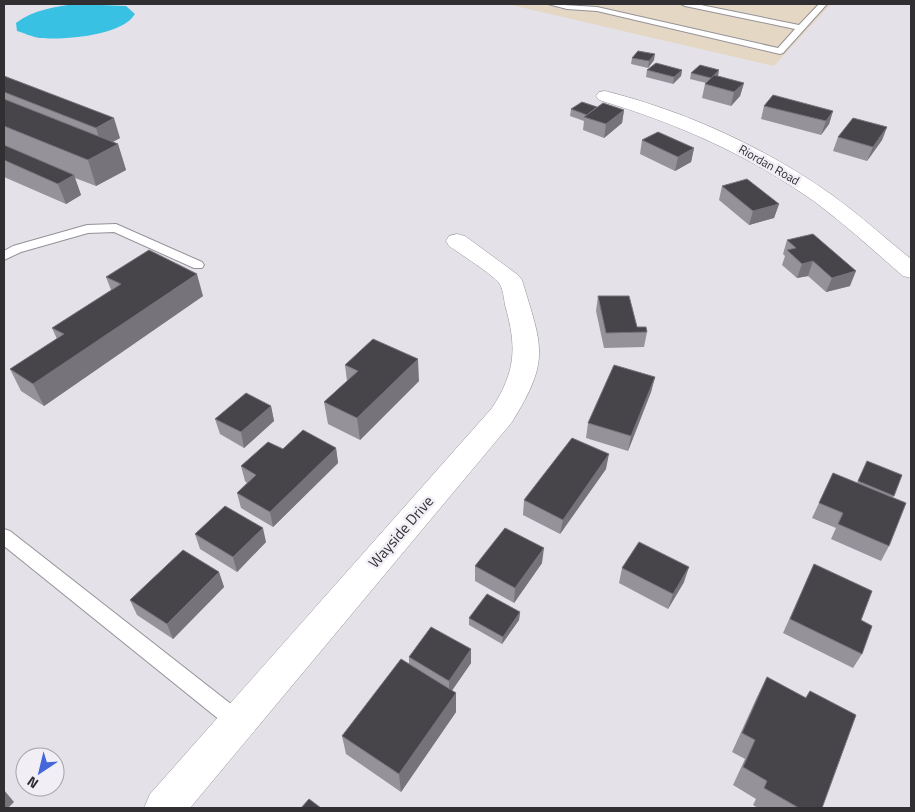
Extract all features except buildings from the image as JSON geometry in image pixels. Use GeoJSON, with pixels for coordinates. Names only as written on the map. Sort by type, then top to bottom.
{"type":"FeatureCollection","features":[{"type":"Feature","properties":{"kind":"street","name":"Riordan Road"},"geometry":{"type":"LineString","coordinates":[[605,96],[699,128],[758,157],[823,198],[911,271]]}},
{"type":"Feature","properties":{"kind":"street","name":"Wayside Drive"},"geometry":{"type":"LineString","coordinates":[[164,808],[502,415],[514,397],[525,366],[527,347],[510,280],[457,241]]}},
{"type":"Feature","properties":{"kind":"lane"},"geometry":{"type":"LineString","coordinates":[[552,4],[591,6],[780,51],[823,4]]}},
{"type":"Feature","properties":{"kind":"lane"},"geometry":{"type":"LineString","coordinates":[[685,4],[801,28]]}},
{"type":"Feature","properties":{"kind":"lane"},"geometry":{"type":"LineString","coordinates":[[4,256],[17,249],[87,229],[116,228],[198,265]]}},
{"type":"Feature","properties":{"kind":"lane"},"geometry":{"type":"LineString","coordinates":[[4,536],[238,722]]}},
{"type":"Feature","properties":{"kind":"shaded area"},"geometry":{"type":"Polygon","coordinates":[[[507,4],[831,4],[774,66],[507,4]]]}},
{"type":"Feature","properties":{"kind":"water"},"geometry":{"type":"Polygon","coordinates":[[[78,4],[126,6],[135,14],[118,27],[92,35],[40,38],[17,31],[16,23],[30,15],[53,7],[78,4]]]}}]}
